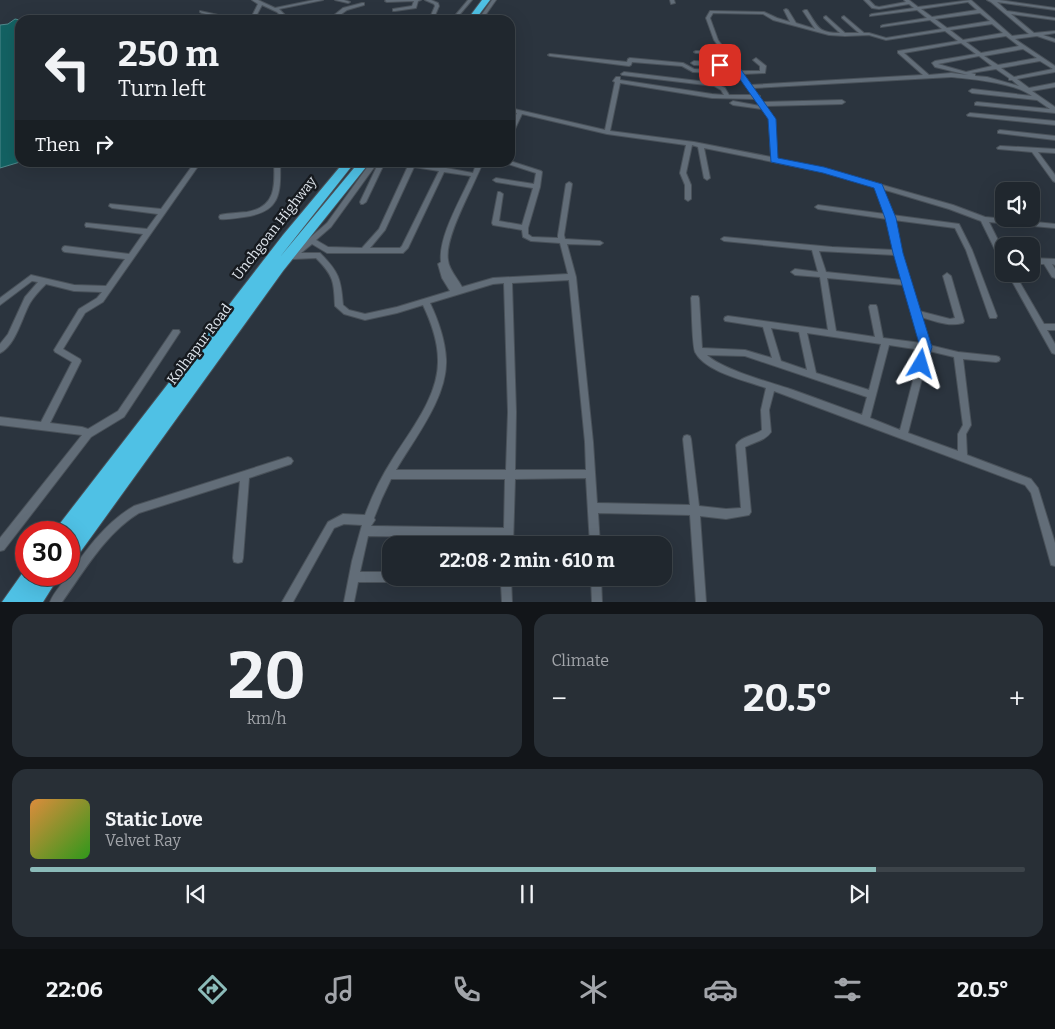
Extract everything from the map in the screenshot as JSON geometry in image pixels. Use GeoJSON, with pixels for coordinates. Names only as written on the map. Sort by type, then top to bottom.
{"type":"FeatureCollection","features":[{"type":"Feature","properties":{"kind":"highway"},"geometry":{"type":"LineString","coordinates":[[467,15],[478,0]]}},
{"type":"Feature","properties":{"kind":"highway"},"geometry":{"type":"LineString","coordinates":[[477,15],[492,1]]}},
{"type":"Feature","properties":{"kind":"highway","name":"Unchgoan Highway"},"geometry":{"type":"LineString","coordinates":[[72,521],[287,238],[346,167]]}},
{"type":"Feature","properties":{"kind":"highway","name":"Kolhapur Road"},"geometry":{"type":"LineString","coordinates":[[80,536],[278,268],[361,167]]}},
{"type":"Feature","properties":{"kind":"highway"},"geometry":{"type":"LineString","coordinates":[[12,602],[24,586]]}},
{"type":"Feature","properties":{"kind":"highway"},"geometry":{"type":"LineString","coordinates":[[31,602],[43,586]]}},
{"type":"Feature","properties":{"kind":"street"},"geometry":{"type":"LineString","coordinates":[[254,0],[275,9],[283,15]]}},
{"type":"Feature","properties":{"kind":"street"},"geometry":{"type":"LineString","coordinates":[[275,9],[320,0]]}},
{"type":"Feature","properties":{"kind":"street"},"geometry":{"type":"LineString","coordinates":[[337,0],[348,2]]}},
{"type":"Feature","properties":{"kind":"street"},"geometry":{"type":"LineString","coordinates":[[387,1],[418,0]]}},
{"type":"Feature","properties":{"kind":"street"},"geometry":{"type":"LineString","coordinates":[[395,10],[410,9],[414,7],[418,0]]}},
{"type":"Feature","properties":{"kind":"street"},"geometry":{"type":"LineString","coordinates":[[427,0],[437,6],[432,15]]}},
{"type":"Feature","properties":{"kind":"street"},"geometry":{"type":"LineString","coordinates":[[457,15],[470,0]]}},
{"type":"Feature","properties":{"kind":"street"},"geometry":{"type":"LineString","coordinates":[[866,0],[874,7],[879,8],[908,2],[1055,111]]}},
{"type":"Feature","properties":{"kind":"street"},"geometry":{"type":"LineString","coordinates":[[872,16],[969,0],[1009,36],[1055,69]]}},
{"type":"Feature","properties":{"kind":"street"},"geometry":{"type":"LineString","coordinates":[[991,0],[1054,9],[1055,18],[1007,12]]}},
{"type":"Feature","properties":{"kind":"street"},"geometry":{"type":"LineString","coordinates":[[991,0],[1035,35],[1055,40]]}},
{"type":"Feature","properties":{"kind":"street"},"geometry":{"type":"LineString","coordinates":[[483,15],[492,1]]}},
{"type":"Feature","properties":{"kind":"street"},"geometry":{"type":"LineString","coordinates":[[255,15],[261,3]]}},
{"type":"Feature","properties":{"kind":"street"},"geometry":{"type":"LineString","coordinates":[[337,15],[345,9],[362,4]]}},
{"type":"Feature","properties":{"kind":"street"},"geometry":{"type":"LineString","coordinates":[[786,10],[794,24]]}},
{"type":"Feature","properties":{"kind":"street"},"geometry":{"type":"LineString","coordinates":[[805,11],[819,31]]}},
{"type":"Feature","properties":{"kind":"street"},"geometry":{"type":"LineString","coordinates":[[202,12],[212,15]]}},
{"type":"Feature","properties":{"kind":"street"},"geometry":{"type":"LineString","coordinates":[[774,160],[772,119],[725,53],[710,26],[709,15],[712,12],[764,13],[819,31],[844,35],[862,33],[886,39],[994,22]]}},
{"type":"Feature","properties":{"kind":"street"},"geometry":{"type":"LineString","coordinates":[[883,26],[981,12]]}},
{"type":"Feature","properties":{"kind":"street"},"geometry":{"type":"LineString","coordinates":[[826,16],[844,35]]}},
{"type":"Feature","properties":{"kind":"street"},"geometry":{"type":"LineString","coordinates":[[844,17],[862,33]]}},
{"type":"Feature","properties":{"kind":"street"},"geometry":{"type":"LineString","coordinates":[[928,77],[900,52],[962,41],[1055,32]]}},
{"type":"Feature","properties":{"kind":"street"},"geometry":{"type":"LineString","coordinates":[[1023,47],[935,63],[937,66],[961,74],[1028,90],[1055,85]]}},
{"type":"Feature","properties":{"kind":"street"},"geometry":{"type":"LineString","coordinates":[[696,52],[725,53]]}},
{"type":"Feature","properties":{"kind":"street"},"geometry":{"type":"LineString","coordinates":[[550,55],[629,64]]}},
{"type":"Feature","properties":{"kind":"street"},"geometry":{"type":"LineString","coordinates":[[751,87],[951,75],[1040,59]]}},
{"type":"Feature","properties":{"kind":"street"},"geometry":{"type":"LineString","coordinates":[[607,132],[616,81],[624,74],[630,60],[683,65],[693,70],[740,73],[763,72],[763,66],[756,60]]}},
{"type":"Feature","properties":{"kind":"street"},"geometry":{"type":"LineString","coordinates":[[694,63],[734,65]]}},
{"type":"Feature","properties":{"kind":"street"},"geometry":{"type":"LineString","coordinates":[[706,64],[706,71]]}},
{"type":"Feature","properties":{"kind":"street"},"geometry":{"type":"LineString","coordinates":[[992,81],[1055,69]]}},
{"type":"Feature","properties":{"kind":"street"},"geometry":{"type":"LineString","coordinates":[[624,74],[720,87],[728,97]]}},
{"type":"Feature","properties":{"kind":"street"},"geometry":{"type":"LineString","coordinates":[[616,81],[728,97],[758,97]]}},
{"type":"Feature","properties":{"kind":"street"},"geometry":{"type":"LineString","coordinates":[[992,81],[999,93]]}},
{"type":"Feature","properties":{"kind":"street"},"geometry":{"type":"LineString","coordinates":[[972,91],[1038,98]]}},
{"type":"Feature","properties":{"kind":"street"},"geometry":{"type":"LineString","coordinates":[[733,104],[764,106],[842,102]]}},
{"type":"Feature","properties":{"kind":"street"},"geometry":{"type":"LineString","coordinates":[[977,104],[1055,111]]}},
{"type":"Feature","properties":{"kind":"street"},"geometry":{"type":"LineString","coordinates":[[515,112],[607,132],[701,146],[824,170],[984,219],[995,220]]}},
{"type":"Feature","properties":{"kind":"street"},"geometry":{"type":"LineString","coordinates":[[515,123],[520,113]]}},
{"type":"Feature","properties":{"kind":"street"},"geometry":{"type":"LineString","coordinates":[[1015,113],[1033,129]]}},
{"type":"Feature","properties":{"kind":"street"},"geometry":{"type":"LineString","coordinates":[[970,115],[1055,123]]}},
{"type":"Feature","properties":{"kind":"street"},"geometry":{"type":"LineString","coordinates":[[1000,132],[1055,138]]}},
{"type":"Feature","properties":{"kind":"street"},"geometry":{"type":"LineString","coordinates":[[688,199],[688,185],[684,174],[689,144]]}},
{"type":"Feature","properties":{"kind":"street"},"geometry":{"type":"LineString","coordinates":[[701,146],[706,178]]}},
{"type":"Feature","properties":{"kind":"street"},"geometry":{"type":"LineString","coordinates":[[1000,148],[1055,151]]}},
{"type":"Feature","properties":{"kind":"street"},"geometry":{"type":"LineString","coordinates":[[1033,149],[1055,180]]}},
{"type":"Feature","properties":{"kind":"street"},"geometry":{"type":"LineString","coordinates":[[515,164],[537,170],[540,175],[525,228],[525,235],[528,238],[600,243]]}},
{"type":"Feature","properties":{"kind":"street"},"geometry":{"type":"LineString","coordinates":[[44,426],[77,361],[58,350],[82,311],[100,300],[194,167]]}},
{"type":"Feature","properties":{"kind":"street"},"geometry":{"type":"LineString","coordinates":[[222,217],[253,214],[268,209],[273,202],[279,181],[278,167]]}},
{"type":"Feature","properties":{"kind":"street"},"geometry":{"type":"LineString","coordinates":[[278,268],[310,243],[341,210],[372,167]]}},
{"type":"Feature","properties":{"kind":"street"},"geometry":{"type":"LineString","coordinates":[[364,202],[380,167]]}},
{"type":"Feature","properties":{"kind":"street"},"geometry":{"type":"LineString","coordinates":[[363,251],[382,230],[411,167]]}},
{"type":"Feature","properties":{"kind":"street"},"geometry":{"type":"LineString","coordinates":[[424,167],[475,175]]}},
{"type":"Feature","properties":{"kind":"street"},"geometry":{"type":"LineString","coordinates":[[310,243],[327,250],[394,252],[404,250],[444,167]]}},
{"type":"Feature","properties":{"kind":"street"},"geometry":{"type":"LineString","coordinates":[[457,292],[442,268],[446,242],[478,167]]}},
{"type":"Feature","properties":{"kind":"street"},"geometry":{"type":"LineString","coordinates":[[496,180],[537,187]]}},
{"type":"Feature","properties":{"kind":"street"},"geometry":{"type":"LineString","coordinates":[[570,184],[562,228],[562,240],[572,277],[591,474],[595,536]]}},
{"type":"Feature","properties":{"kind":"street"},"geometry":{"type":"LineString","coordinates":[[878,186],[890,218],[898,253],[926,347],[903,435]]}},
{"type":"Feature","properties":{"kind":"street"},"geometry":{"type":"LineString","coordinates":[[500,194],[495,223],[525,228]]}},
{"type":"Feature","properties":{"kind":"street"},"geometry":{"type":"LineString","coordinates":[[112,206],[163,212]]}},
{"type":"Feature","properties":{"kind":"street"},"geometry":{"type":"LineString","coordinates":[[818,207],[958,228],[993,316]]}},
{"type":"Feature","properties":{"kind":"street"},"geometry":{"type":"LineString","coordinates":[[984,219],[995,241]]}},
{"type":"Feature","properties":{"kind":"street"},"geometry":{"type":"LineString","coordinates":[[1040,224],[1055,226]]}},
{"type":"Feature","properties":{"kind":"street"},"geometry":{"type":"LineString","coordinates":[[88,225],[149,232]]}},
{"type":"Feature","properties":{"kind":"street"},"geometry":{"type":"LineString","coordinates":[[724,239],[858,253],[898,253]]}},
{"type":"Feature","properties":{"kind":"street"},"geometry":{"type":"LineString","coordinates":[[310,243],[318,255],[332,268],[338,280],[339,306],[347,312],[365,316],[397,310],[493,281],[572,277]]}},
{"type":"Feature","properties":{"kind":"street"},"geometry":{"type":"LineString","coordinates":[[815,248],[823,275],[833,334]]}},
{"type":"Feature","properties":{"kind":"street"},"geometry":{"type":"LineString","coordinates":[[65,249],[130,257]]}},
{"type":"Feature","properties":{"kind":"street"},"geometry":{"type":"LineString","coordinates":[[294,256],[318,255]]}},
{"type":"Feature","properties":{"kind":"street"},"geometry":{"type":"LineString","coordinates":[[1040,262],[1055,262]]}},
{"type":"Feature","properties":{"kind":"street"},"geometry":{"type":"LineString","coordinates":[[1046,262],[1055,275]]}},
{"type":"Feature","properties":{"kind":"street"},"geometry":{"type":"LineString","coordinates":[[794,272],[907,282]]}},
{"type":"Feature","properties":{"kind":"street"},"geometry":{"type":"LineString","coordinates":[[917,313],[950,322],[960,321],[947,276]]}},
{"type":"Feature","properties":{"kind":"street"},"geometry":{"type":"LineString","coordinates":[[0,302],[30,278],[74,288],[108,289]]}},
{"type":"Feature","properties":{"kind":"street"},"geometry":{"type":"LineString","coordinates":[[508,280],[512,412],[509,536]]}},
{"type":"Feature","properties":{"kind":"street"},"geometry":{"type":"LineString","coordinates":[[0,350],[10,336],[23,306],[44,281]]}},
{"type":"Feature","properties":{"kind":"street"},"geometry":{"type":"LineString","coordinates":[[1014,282],[1055,352]]}},
{"type":"Feature","properties":{"kind":"street"},"geometry":{"type":"LineString","coordinates":[[695,298],[699,351],[709,362],[725,370],[1022,478],[1032,486],[1055,561]]}},
{"type":"Feature","properties":{"kind":"street"},"geometry":{"type":"LineString","coordinates":[[349,602],[366,531],[378,495],[436,394],[442,365],[433,319],[425,301]]}},
{"type":"Feature","properties":{"kind":"street"},"geometry":{"type":"LineString","coordinates":[[865,421],[883,340],[873,307]]}},
{"type":"Feature","properties":{"kind":"street"},"geometry":{"type":"LineString","coordinates":[[728,319],[883,340],[926,347],[958,355],[996,359]]}},
{"type":"Feature","properties":{"kind":"street"},"geometry":{"type":"LineString","coordinates":[[766,324],[777,362]]}},
{"type":"Feature","properties":{"kind":"street"},"geometry":{"type":"LineString","coordinates":[[1042,327],[1055,328]]}},
{"type":"Feature","properties":{"kind":"street"},"geometry":{"type":"LineString","coordinates":[[802,329],[812,374]]}},
{"type":"Feature","properties":{"kind":"street"},"geometry":{"type":"LineString","coordinates":[[0,546],[88,434],[121,414],[176,332]]}},
{"type":"Feature","properties":{"kind":"street"},"geometry":{"type":"LineString","coordinates":[[699,351],[745,353],[777,362],[872,395]]}},
{"type":"Feature","properties":{"kind":"street"},"geometry":{"type":"LineString","coordinates":[[958,355],[967,425],[962,434],[963,456]]}},
{"type":"Feature","properties":{"kind":"street"},"geometry":{"type":"LineString","coordinates":[[593,508],[695,510],[726,514],[746,512],[740,445],[744,441],[759,439],[767,432],[765,410],[771,386]]}},
{"type":"Feature","properties":{"kind":"street"},"geometry":{"type":"LineString","coordinates":[[0,421],[82,431],[88,434]]}},
{"type":"Feature","properties":{"kind":"street"},"geometry":{"type":"LineString","coordinates":[[687,439],[702,602]]}},
{"type":"Feature","properties":{"kind":"street"},"geometry":{"type":"LineString","coordinates":[[55,602],[109,531],[124,515],[137,508],[288,461]]}},
{"type":"Feature","properties":{"kind":"street"},"geometry":{"type":"LineString","coordinates":[[389,474],[591,474]]}},
{"type":"Feature","properties":{"kind":"street"},"geometry":{"type":"LineString","coordinates":[[238,558],[245,475]]}},
{"type":"Feature","properties":{"kind":"street"},"geometry":{"type":"LineString","coordinates":[[287,602],[331,525],[343,519],[370,520]]}},
{"type":"Feature","properties":{"kind":"street"},"geometry":{"type":"LineString","coordinates":[[366,531],[509,532]]}},
{"type":"Feature","properties":{"kind":"street"},"geometry":{"type":"LineString","coordinates":[[354,577],[382,577]]}},
{"type":"Feature","properties":{"kind":"street"},"geometry":{"type":"LineString","coordinates":[[506,586],[507,602]]}},
{"type":"Feature","properties":{"kind":"street"},"geometry":{"type":"LineString","coordinates":[[596,586],[597,602]]}},
{"type":"Feature","properties":{"kind":"shaded area"},"geometry":{"type":"Polygon","coordinates":[[[15,19],[15,164],[0,168],[0,25],[8,24],[15,19]]]}},
{"type":"Feature","properties":{"kind":"route"},"geometry":{"type":"LineString","coordinates":[[720,65],[734,65],[772,119],[774,160],[824,170],[878,186],[890,218],[898,253],[916,308],[926,347],[921,364]]}}]}
